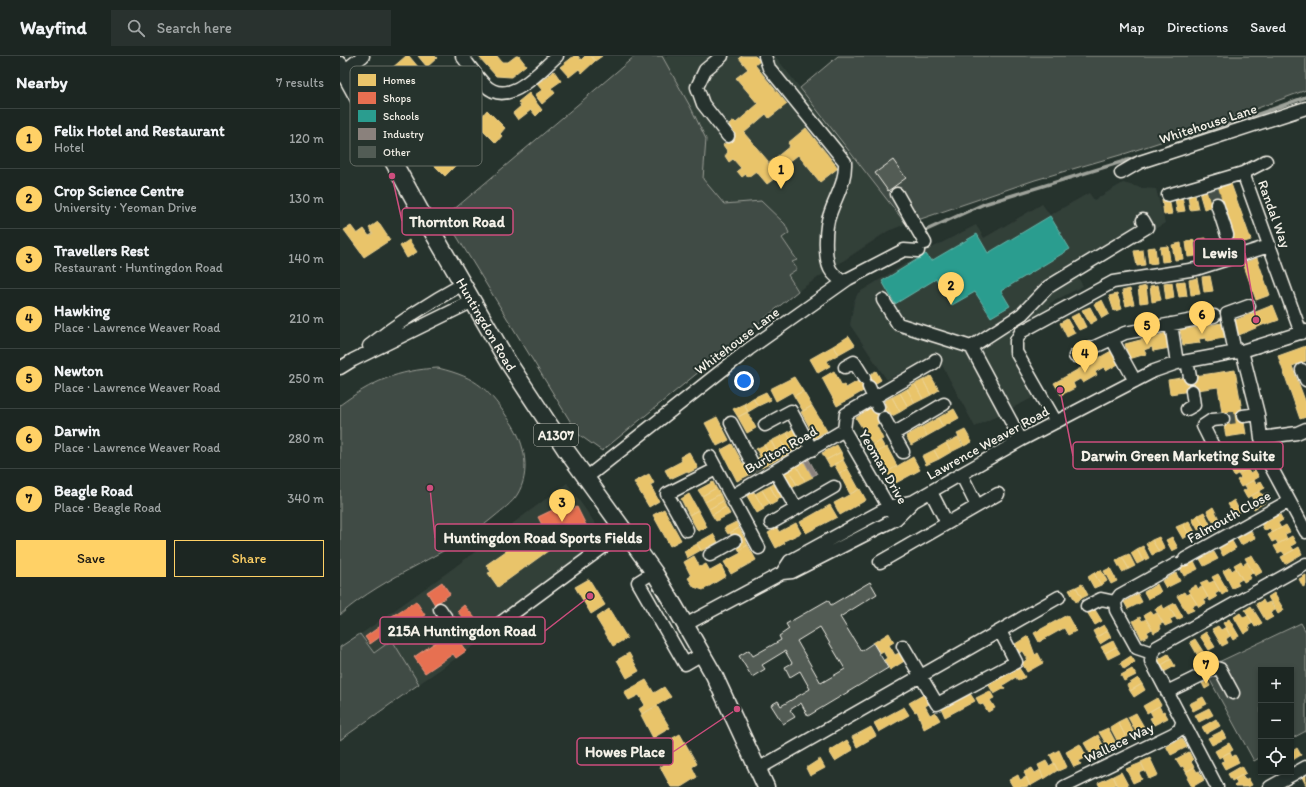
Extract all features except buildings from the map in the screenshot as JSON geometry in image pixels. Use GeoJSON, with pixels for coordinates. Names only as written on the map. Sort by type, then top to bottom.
{"type":"FeatureCollection","features":[{"type":"Feature","properties":{"kind":"main road","name":"Huntingdon Road"},"geometry":{"type":"LineString","coordinates":[[342,68],[350,83]]}},
{"type":"Feature","properties":{"kind":"main road","name":"Huntingdon Road"},"geometry":{"type":"LineString","coordinates":[[395,166],[417,207],[508,362],[586,478],[654,572],[714,675],[756,770],[766,787]]}},
{"type":"Feature","properties":{"kind":"street"},"geometry":{"type":"LineString","coordinates":[[342,68],[363,56]]}},
{"type":"Feature","properties":{"kind":"street"},"geometry":{"type":"LineString","coordinates":[[462,56],[470,66]]}},
{"type":"Feature","properties":{"kind":"street"},"geometry":{"type":"LineString","coordinates":[[482,81],[486,86],[502,93],[517,90],[557,56]]}},
{"type":"Feature","properties":{"kind":"street"},"geometry":{"type":"LineString","coordinates":[[722,56],[705,70],[697,87],[703,104],[728,136]]}},
{"type":"Feature","properties":{"kind":"street"},"geometry":{"type":"LineString","coordinates":[[764,56],[769,68],[845,162],[846,175],[829,216],[827,234],[827,253],[830,269],[843,282]]}},
{"type":"Feature","properties":{"kind":"street","name":"Whitehouse Lane"},"geometry":{"type":"LineString","coordinates":[[1121,173],[1140,162],[1306,108]]}},
{"type":"Feature","properties":{"kind":"street"},"geometry":{"type":"LineString","coordinates":[[1168,195],[1211,185],[1266,161]]}},
{"type":"Feature","properties":{"kind":"street","name":"Randal Way"},"geometry":{"type":"LineString","coordinates":[[1243,172],[1269,246],[1303,332]]}},
{"type":"Feature","properties":{"kind":"street","name":"Whitehouse Lane"},"geometry":{"type":"LineString","coordinates":[[586,478],[749,349],[843,282],[904,250],[921,247],[897,194]]}},
{"type":"Feature","properties":{"kind":"street"},"geometry":{"type":"LineString","coordinates":[[1217,204],[1228,235]]}},
{"type":"Feature","properties":{"kind":"street"},"geometry":{"type":"LineString","coordinates":[[971,347],[1022,314],[1048,287],[1122,238],[1147,227],[1143,220]]}},
{"type":"Feature","properties":{"kind":"street"},"geometry":{"type":"LineString","coordinates":[[1056,422],[1016,352],[1016,341],[1021,332],[1113,282],[1196,269],[1269,246]]}},
{"type":"Feature","properties":{"kind":"street"},"geometry":{"type":"LineString","coordinates":[[353,360],[390,330],[439,297],[463,284]]}},
{"type":"Feature","properties":{"kind":"street"},"geometry":{"type":"LineString","coordinates":[[883,300],[898,324],[971,347],[1021,440]]}},
{"type":"Feature","properties":{"kind":"street"},"geometry":{"type":"LineString","coordinates":[[340,368],[353,360],[473,301]]}},
{"type":"Feature","properties":{"kind":"street"},"geometry":{"type":"LineString","coordinates":[[1249,306],[1227,314],[1258,414],[1261,438],[1270,465],[1306,532]]}},
{"type":"Feature","properties":{"kind":"street"},"geometry":{"type":"LineString","coordinates":[[1075,356],[1125,332],[1214,316]]}},
{"type":"Feature","properties":{"kind":"street"},"geometry":{"type":"LineString","coordinates":[[1172,324],[1182,362],[1190,377]]}},
{"type":"Feature","properties":{"kind":"street","name":"Lawrence Weaver Road"},"geometry":{"type":"LineString","coordinates":[[782,573],[790,561],[889,508],[914,501],[1021,440],[1154,371],[1182,362],[1238,352],[1303,332]]}},
{"type":"Feature","properties":{"kind":"street"},"geometry":{"type":"LineString","coordinates":[[1112,339],[1134,381]]}},
{"type":"Feature","properties":{"kind":"street","name":"Yeoman Drive"},"geometry":{"type":"LineString","coordinates":[[896,519],[844,430],[846,414],[934,363],[935,360]]}},
{"type":"Feature","properties":{"kind":"street"},"geometry":{"type":"LineString","coordinates":[[845,367],[854,362],[903,452]]}},
{"type":"Feature","properties":{"kind":"street"},"geometry":{"type":"LineString","coordinates":[[1187,409],[1194,405],[1192,391]]}},
{"type":"Feature","properties":{"kind":"street"},"geometry":{"type":"LineString","coordinates":[[893,434],[944,404]]}},
{"type":"Feature","properties":{"kind":"street"},"geometry":{"type":"LineString","coordinates":[[766,425],[791,410],[812,450]]}},
{"type":"Feature","properties":{"kind":"street"},"geometry":{"type":"LineString","coordinates":[[1243,416],[1258,414]]}},
{"type":"Feature","properties":{"kind":"street"},"geometry":{"type":"LineString","coordinates":[[1214,448],[1203,426],[1212,420],[1223,419]]}},
{"type":"Feature","properties":{"kind":"street"},"geometry":{"type":"LineString","coordinates":[[731,423],[757,470]]}},
{"type":"Feature","properties":{"kind":"street"},"geometry":{"type":"LineString","coordinates":[[1261,438],[1306,429]]}},
{"type":"Feature","properties":{"kind":"street","name":"Burlton Road"},"geometry":{"type":"LineString","coordinates":[[732,496],[757,470],[775,471],[844,430]]}},
{"type":"Feature","properties":{"kind":"street"},"geometry":{"type":"LineString","coordinates":[[710,457],[732,496],[743,537],[759,548]]}},
{"type":"Feature","properties":{"kind":"street"},"geometry":{"type":"LineString","coordinates":[[687,530],[667,494],[716,469]]}},
{"type":"Feature","properties":{"kind":"street"},"geometry":{"type":"LineString","coordinates":[[775,471],[796,508]]}},
{"type":"Feature","properties":{"kind":"street"},"geometry":{"type":"LineString","coordinates":[[961,474],[978,506]]}},
{"type":"Feature","properties":{"kind":"street"},"geometry":{"type":"LineString","coordinates":[[771,523],[834,487]]}},
{"type":"Feature","properties":{"kind":"street"},"geometry":{"type":"LineString","coordinates":[[931,492],[947,523]]}},
{"type":"Feature","properties":{"kind":"street"},"geometry":{"type":"LineString","coordinates":[[880,562],[998,494]]}},
{"type":"Feature","properties":{"kind":"street","name":"Lawrence Weaver Road"},"geometry":{"type":"LineString","coordinates":[[685,625],[782,573],[792,572],[896,519],[914,501]]}},
{"type":"Feature","properties":{"kind":"street","name":"Falmouth Close"},"geometry":{"type":"LineString","coordinates":[[1115,602],[1120,596],[1288,501]]}},
{"type":"Feature","properties":{"kind":"street"},"geometry":{"type":"LineString","coordinates":[[440,609],[451,626],[463,634],[478,636],[498,625],[625,531]]}},
{"type":"Feature","properties":{"kind":"street"},"geometry":{"type":"LineString","coordinates":[[710,555],[743,537]]}},
{"type":"Feature","properties":{"kind":"street"},"geometry":{"type":"LineString","coordinates":[[501,631],[610,549]]}},
{"type":"Feature","properties":{"kind":"street"},"geometry":{"type":"LineString","coordinates":[[1217,787],[1182,723],[1151,661],[1152,653],[1157,647],[1306,564]]}},
{"type":"Feature","properties":{"kind":"street"},"geometry":{"type":"LineString","coordinates":[[654,572],[638,582],[685,664],[702,654]]}},
{"type":"Feature","properties":{"kind":"street"},"geometry":{"type":"LineString","coordinates":[[756,770],[1059,597]]}},
{"type":"Feature","properties":{"kind":"street"},"geometry":{"type":"LineString","coordinates":[[1086,606],[1101,599],[1115,602],[1116,610],[1137,648],[1152,653]]}},
{"type":"Feature","properties":{"kind":"street"},"geometry":{"type":"LineString","coordinates":[[903,646],[937,704],[1016,662],[1000,631]]}},
{"type":"Feature","properties":{"kind":"street"},"geometry":{"type":"LineString","coordinates":[[1167,692],[1216,668],[1220,669],[1233,693]]}},
{"type":"Feature","properties":{"kind":"street","name":"Wallace Way"},"geometry":{"type":"LineString","coordinates":[[1064,787],[1173,734],[1180,729],[1182,723]]}},
{"type":"Feature","properties":{"kind":"street"},"geometry":{"type":"LineString","coordinates":[[1270,787],[1288,783],[1306,767]]}},
{"type":"Feature","properties":{"kind":"shaded area"},"geometry":{"type":"Polygon","coordinates":[[[635,56],[662,56],[691,108],[706,139],[703,179],[724,204],[761,201],[785,224],[789,233],[782,238],[797,260],[792,262],[797,269],[788,275],[798,291],[602,451],[578,434],[445,217],[635,56]]]}},
{"type":"Feature","properties":{"kind":"shaded area"},"geometry":{"type":"Polygon","coordinates":[[[646,56],[775,56],[906,224],[888,231],[798,291],[788,275],[792,262],[796,260],[697,213],[646,56]]]}},
{"type":"Feature","properties":{"kind":"shaded area"},"geometry":{"type":"Polygon","coordinates":[[[838,56],[1306,56],[1306,90],[1218,123],[1127,153],[1035,180],[906,224],[800,88],[838,56]]]}},
{"type":"Feature","properties":{"kind":"shaded area"},"geometry":{"type":"Polygon","coordinates":[[[1123,183],[1142,188],[1156,189],[1165,223],[1077,276],[1083,286],[1050,303],[1048,310],[1018,326],[1013,332],[1010,346],[1036,396],[975,427],[943,367],[934,356],[887,380],[850,325],[854,301],[858,293],[928,250],[976,225],[984,238],[1042,204],[1050,215],[1089,193],[1094,200],[1123,183]]]}},
{"type":"Feature","properties":{"kind":"shaded area"},"geometry":{"type":"Polygon","coordinates":[[[438,368],[463,376],[473,381],[489,394],[504,412],[517,432],[523,449],[525,468],[521,486],[517,495],[510,504],[477,530],[457,543],[377,588],[340,615],[340,405],[363,390],[386,379],[410,371],[438,368]]]}},
{"type":"Feature","properties":{"kind":"shaded area"},"geometry":{"type":"Polygon","coordinates":[[[567,483],[606,539],[567,565],[492,623],[494,632],[419,684],[392,641],[374,653],[361,634],[448,572],[567,483]]]}},
{"type":"Feature","properties":{"kind":"shaded area"},"geometry":{"type":"Polygon","coordinates":[[[1301,623],[1306,632],[1306,731],[1294,737],[1294,667],[1258,667],[1258,759],[1254,761],[1204,669],[1301,623]]]}},
{"type":"Feature","properties":{"kind":"shaded area"},"geometry":{"type":"Polygon","coordinates":[[[360,634],[374,653],[392,640],[419,684],[340,740],[340,647],[360,634]]]}},
{"type":"Feature","properties":{"kind":"waterway"},"geometry":{"type":"LineString","coordinates":[[1167,147],[1306,97]]}},
{"type":"Feature","properties":{"kind":"waterway"},"geometry":{"type":"LineString","coordinates":[[922,232],[984,204],[1141,156]]}},
{"type":"Feature","properties":{"kind":"tunnel"},"geometry":{"type":"LineString","coordinates":[[1212,188],[1217,204]]}},
{"type":"Feature","properties":{"kind":"tunnel"},"geometry":{"type":"LineString","coordinates":[[1223,419],[1243,416]]}},
{"type":"Feature","properties":{"kind":"tunnel"},"geometry":{"type":"LineString","coordinates":[[751,461],[757,471]]}},
{"type":"Feature","properties":{"kind":"place","name":"Thornton Road"},"geometry":{"type":"Point","coordinates":[392,176]}},
{"type":"Feature","properties":{"kind":"place","name":"Felix Hotel and Restaurant"},"geometry":{"type":"Point","coordinates":[781,189]}},
{"type":"Feature","properties":{"kind":"place","name":"Crop Science Centre"},"geometry":{"type":"Point","coordinates":[951,305]}},
{"type":"Feature","properties":{"kind":"place","name":"Lewis"},"geometry":{"type":"Point","coordinates":[1256,320]}},
{"type":"Feature","properties":{"kind":"place","name":"Darwin"},"geometry":{"type":"Point","coordinates":[1202,334]}},
{"type":"Feature","properties":{"kind":"place","name":"Newton"},"geometry":{"type":"Point","coordinates":[1147,345]}},
{"type":"Feature","properties":{"kind":"place","name":"Hawking"},"geometry":{"type":"Point","coordinates":[1085,373]}},
{"type":"Feature","properties":{"kind":"place","name":"Darwin Green Marketing Suite"},"geometry":{"type":"Point","coordinates":[1060,390]}},
{"type":"Feature","properties":{"kind":"place","name":"Huntingdon Road Sports Fields"},"geometry":{"type":"Point","coordinates":[430,488]}},
{"type":"Feature","properties":{"kind":"place","name":"Travellers Rest"},"geometry":{"type":"Point","coordinates":[562,522]}},
{"type":"Feature","properties":{"kind":"place","name":"215A Huntingdon Road"},"geometry":{"type":"Point","coordinates":[590,596]}},
{"type":"Feature","properties":{"kind":"place","name":"Beagle Road"},"geometry":{"type":"Point","coordinates":[1206,684]}},
{"type":"Feature","properties":{"kind":"place","name":"Howes Place"},"geometry":{"type":"Point","coordinates":[737,709]}}]}
